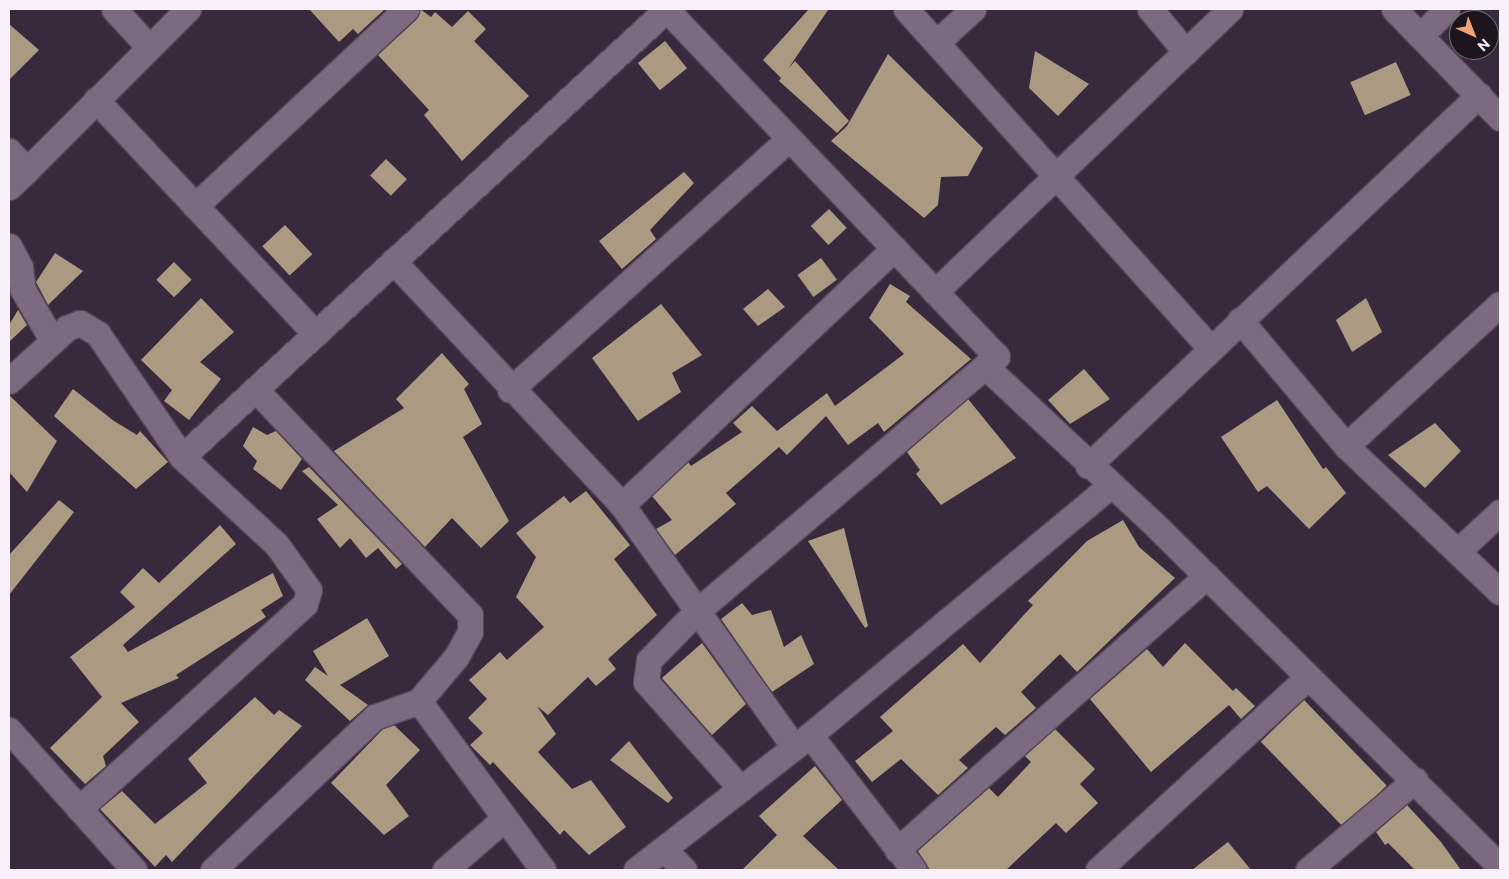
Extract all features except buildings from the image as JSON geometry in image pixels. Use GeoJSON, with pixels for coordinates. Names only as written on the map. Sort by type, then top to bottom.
{"type":"FeatureCollection","features":[{"type":"Feature","properties":{"kind":"street"},"geometry":{"type":"LineString","coordinates":[[114,9],[149,46]]}},
{"type":"Feature","properties":{"kind":"street"},"geometry":{"type":"LineString","coordinates":[[9,187],[188,9]]}},
{"type":"Feature","properties":{"kind":"street"},"geometry":{"type":"LineString","coordinates":[[196,206],[406,9]]}},
{"type":"Feature","properties":{"kind":"street"},"geometry":{"type":"LineString","coordinates":[[182,457],[257,391],[393,261],[666,9],[998,356],[695,613],[649,660],[644,674],[741,789]]}},
{"type":"Feature","properties":{"kind":"street"},"geometry":{"type":"LineString","coordinates":[[906,9],[1054,177],[1211,349]]}},
{"type":"Feature","properties":{"kind":"street"},"geometry":{"type":"LineString","coordinates":[[937,42],[973,9]]}},
{"type":"Feature","properties":{"kind":"street"},"geometry":{"type":"LineString","coordinates":[[1150,9],[1186,52]]}},
{"type":"Feature","properties":{"kind":"street"},"geometry":{"type":"LineString","coordinates":[[936,292],[1230,9]]}},
{"type":"Feature","properties":{"kind":"street"},"geometry":{"type":"LineString","coordinates":[[1394,9],[1500,118]]}},
{"type":"Feature","properties":{"kind":"street"},"geometry":{"type":"LineString","coordinates":[[1420,36],[1447,9]]}},
{"type":"Feature","properties":{"kind":"street"},"geometry":{"type":"LineString","coordinates":[[1088,466],[1240,320],[1479,96]]}},
{"type":"Feature","properties":{"kind":"street"},"geometry":{"type":"LineString","coordinates":[[96,100],[316,334]]}},
{"type":"Feature","properties":{"kind":"street"},"geometry":{"type":"LineString","coordinates":[[510,390],[789,139]]}},
{"type":"Feature","properties":{"kind":"street"},"geometry":{"type":"LineString","coordinates":[[9,151],[27,170]]}},
{"type":"Feature","properties":{"kind":"street"},"geometry":{"type":"LineString","coordinates":[[9,246],[20,267],[22,290],[51,338]]}},
{"type":"Feature","properties":{"kind":"street"},"geometry":{"type":"LineString","coordinates":[[622,505],[894,249]]}},
{"type":"Feature","properties":{"kind":"street"},"geometry":{"type":"LineString","coordinates":[[393,261],[510,390],[588,464],[622,505],[695,613],[802,741],[914,870]]}},
{"type":"Feature","properties":{"kind":"street"},"geometry":{"type":"LineString","coordinates":[[1346,446],[1500,304]]}},
{"type":"Feature","properties":{"kind":"street"},"geometry":{"type":"LineString","coordinates":[[1240,320],[1346,446],[1459,550],[1500,592]]}},
{"type":"Feature","properties":{"kind":"street"},"geometry":{"type":"LineString","coordinates":[[9,381],[51,338],[80,323],[98,334],[182,457],[277,545],[309,590],[310,598],[79,809]]}},
{"type":"Feature","properties":{"kind":"street"},"geometry":{"type":"LineString","coordinates":[[985,366],[1109,487],[1208,576],[1307,678],[1415,780],[1500,866]]}},
{"type":"Feature","properties":{"kind":"street"},"geometry":{"type":"LineString","coordinates":[[214,870],[375,717],[419,701],[456,658],[470,632],[470,615],[257,391]]}},
{"type":"Feature","properties":{"kind":"street"},"geometry":{"type":"LineString","coordinates":[[636,870],[802,741],[1109,487]]}},
{"type":"Feature","properties":{"kind":"street"},"geometry":{"type":"LineString","coordinates":[[1459,550],[1500,512]]}},
{"type":"Feature","properties":{"kind":"street"},"geometry":{"type":"LineString","coordinates":[[897,850],[1208,576]]}},
{"type":"Feature","properties":{"kind":"street"},"geometry":{"type":"LineString","coordinates":[[1098,870],[1307,678]]}},
{"type":"Feature","properties":{"kind":"street"},"geometry":{"type":"LineString","coordinates":[[419,701],[543,870]]}},
{"type":"Feature","properties":{"kind":"street"},"geometry":{"type":"LineString","coordinates":[[9,730],[134,870]]}},
{"type":"Feature","properties":{"kind":"street"},"geometry":{"type":"LineString","coordinates":[[1308,870],[1415,780]]}},
{"type":"Feature","properties":{"kind":"street"},"geometry":{"type":"LineString","coordinates":[[445,870],[505,818]]}},
{"type":"Feature","properties":{"kind":"street"},"geometry":{"type":"LineString","coordinates":[[664,849],[684,870]]}}]}
